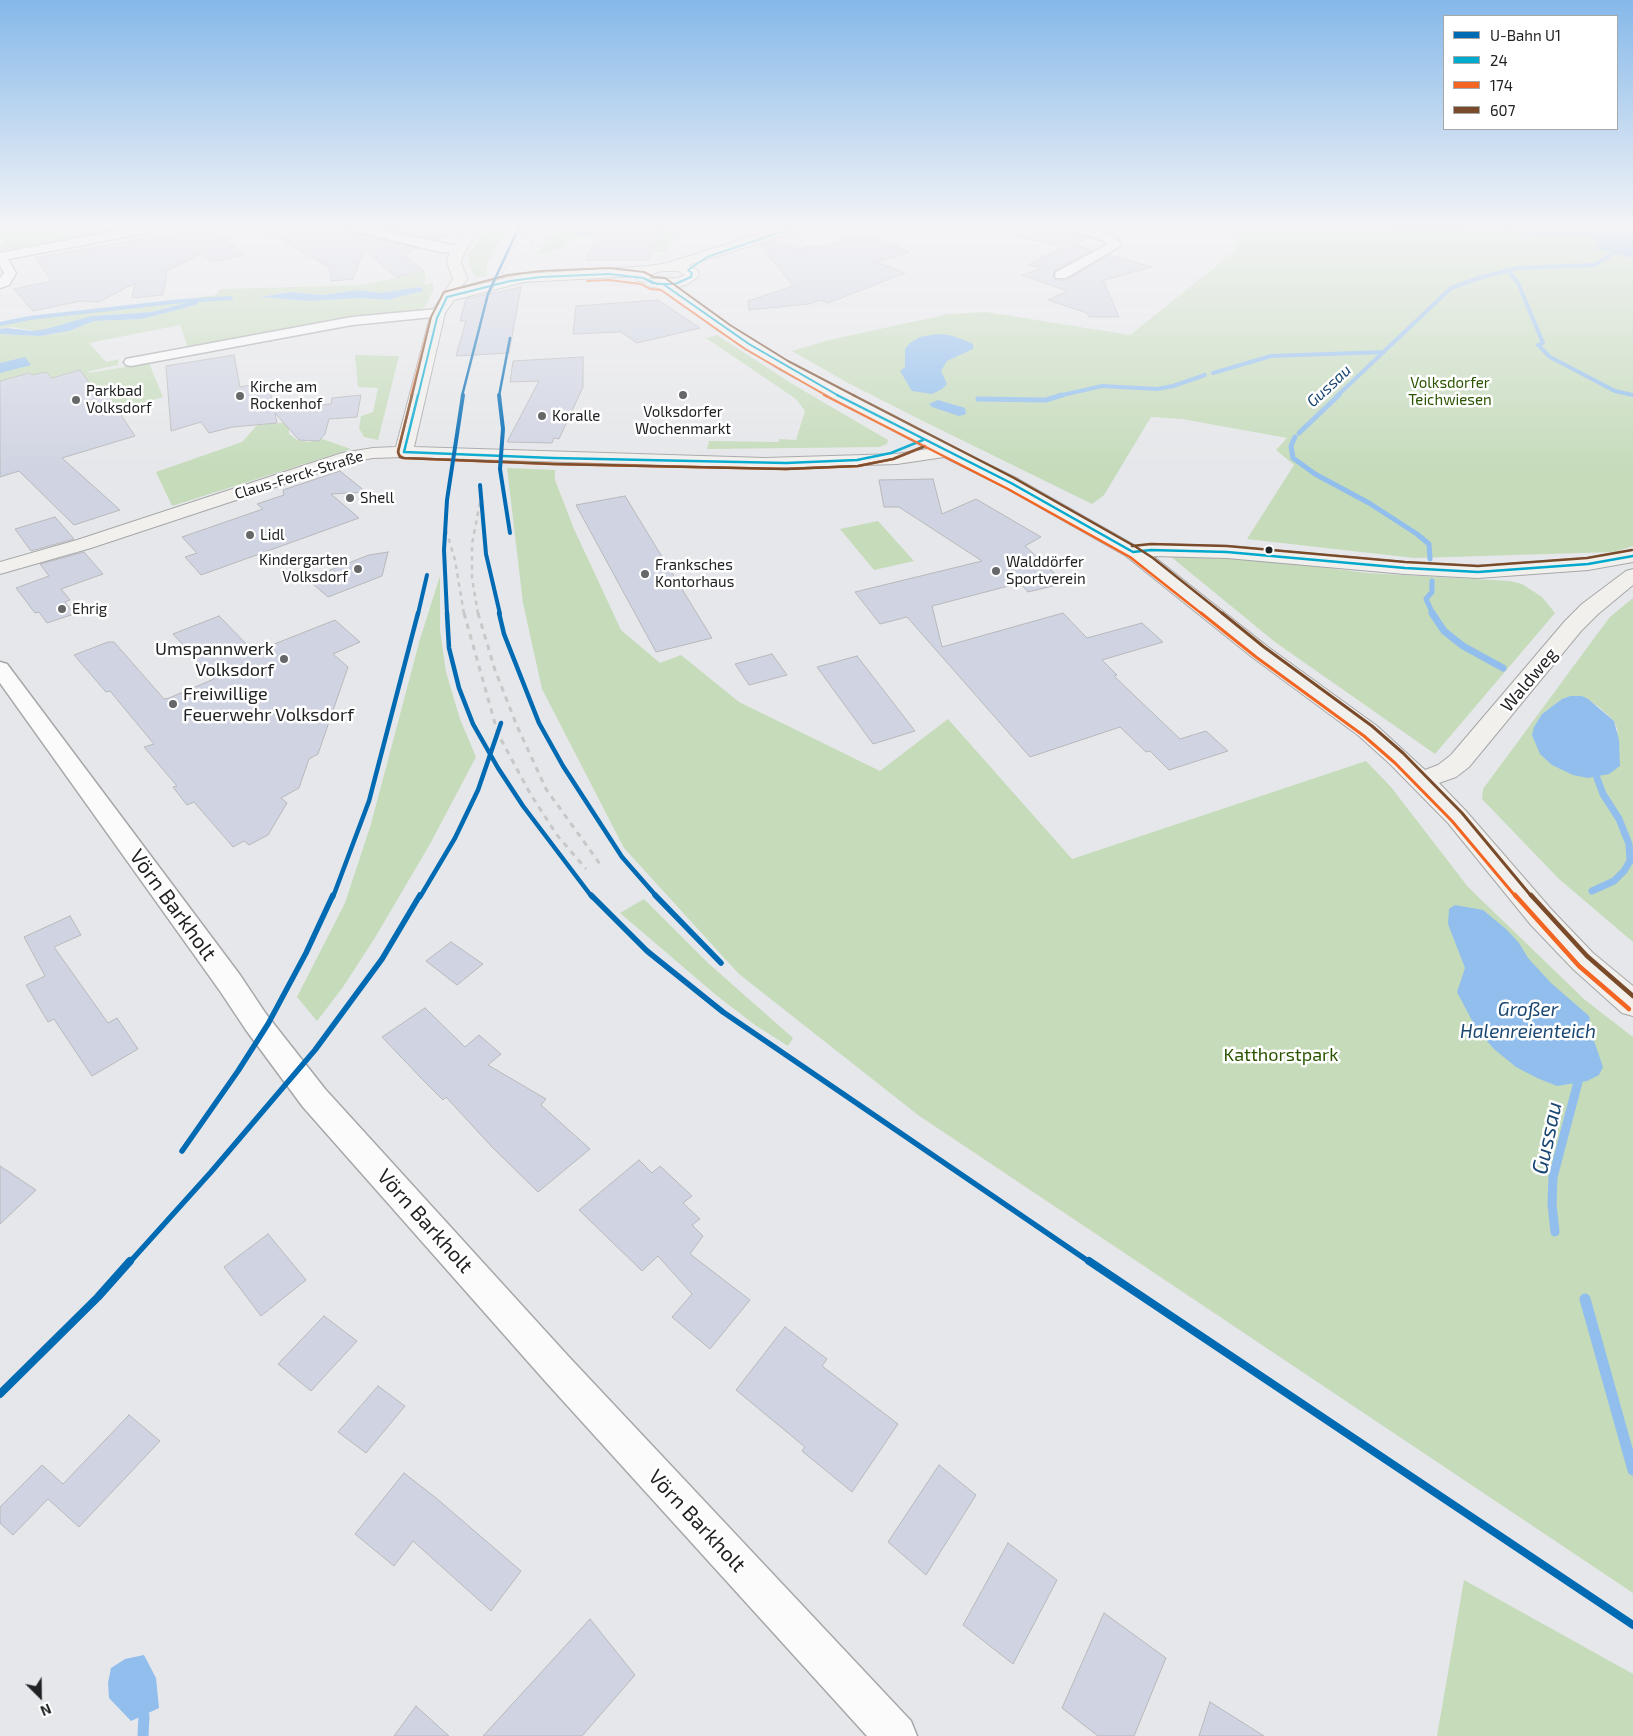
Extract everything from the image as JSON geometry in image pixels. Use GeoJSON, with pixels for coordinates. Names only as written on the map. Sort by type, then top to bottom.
{"type":"FeatureCollection","features":[{"type":"Feature","properties":{"kind":"main road"},"geometry":{"type":"LineString","coordinates":[[404,452],[441,308]]}},
{"type":"Feature","properties":{"kind":"main road"},"geometry":{"type":"LineString","coordinates":[[698,308],[727,330],[827,390],[923,440],[1011,482],[1133,552],[1260,652],[1368,731],[1423,780],[1457,816],[1541,916],[1584,961],[1633,1004]]}},
{"type":"Feature","properties":{"kind":"main road"},"geometry":{"type":"LineString","coordinates":[[857,460],[890,452],[923,440]]}},
{"type":"Feature","properties":{"kind":"main road"},"geometry":{"type":"LineString","coordinates":[[857,460],[906,458],[947,451]]}},
{"type":"Feature","properties":{"kind":"main road","name":"Claus-Ferck-Straße"},"geometry":{"type":"LineString","coordinates":[[0,568],[84,544],[348,457],[373,453],[404,452],[760,463],[857,460]]}},
{"type":"Feature","properties":{"kind":"main road"},"geometry":{"type":"LineString","coordinates":[[1133,552],[1151,550],[1227,552],[1405,568],[1478,572],[1588,564],[1633,556]]}},
{"type":"Feature","properties":{"kind":"main road","name":"Waldweg"},"geometry":{"type":"LineString","coordinates":[[1423,780],[1447,771],[1460,761],[1573,626],[1590,608],[1633,575]]}},
{"type":"Feature","properties":{"kind":"street"},"geometry":{"type":"LineString","coordinates":[[130,362],[352,321],[438,313]]}},
{"type":"Feature","properties":{"kind":"street","name":"Vörn Barkholt"},"geometry":{"type":"LineString","coordinates":[[0,668],[230,983],[256,1022],[314,1098],[550,1362],[896,1736]]}},
{"type":"Feature","properties":{"kind":"green space"},"geometry":{"type":"Polygon","coordinates":[[[118,308],[166,308],[151,312],[91,316],[52,328],[35,331],[12,327],[0,329],[0,323],[30,317],[118,308]]]}},
{"type":"Feature","properties":{"kind":"green space"},"geometry":{"type":"Polygon","coordinates":[[[184,308],[423,308],[362,316],[181,351],[177,349],[188,347],[180,325],[89,343],[106,362],[119,359],[118,365],[94,370],[89,373],[149,363],[163,397],[0,445],[0,334],[41,336],[69,331],[94,321],[142,319],[184,308]]]}},
{"type":"Feature","properties":{"kind":"green space","name":"Volksdorfer Teichwiesen"},"geometry":{"type":"Polygon","coordinates":[[[1164,308],[1633,308],[1633,546],[1614,552],[1414,558],[1247,539],[1294,465],[1276,450],[1287,438],[1182,419],[1151,417],[1104,495],[1092,504],[848,383],[792,351],[829,340],[949,314],[986,312],[1130,335],[1164,308]]]}},
{"type":"Feature","properties":{"kind":"green space"},"geometry":{"type":"Polygon","coordinates":[[[717,335],[794,385],[888,440],[887,444],[879,447],[707,449],[709,441],[779,442],[779,439],[796,440],[805,411],[796,399],[706,338],[717,335]]]}},
{"type":"Feature","properties":{"kind":"green space"},"geometry":{"type":"Polygon","coordinates":[[[355,355],[399,356],[378,440],[364,437],[359,428],[361,416],[373,412],[378,388],[358,387],[355,355]]]}},
{"type":"Feature","properties":{"kind":"green space"},"geometry":{"type":"Polygon","coordinates":[[[261,421],[260,425],[289,422],[289,434],[297,440],[309,442],[322,439],[351,449],[172,506],[156,472],[242,442],[261,421]]]}},
{"type":"Feature","properties":{"kind":"green space","name":"Katthorstpark"},"geometry":{"type":"Polygon","coordinates":[[[507,468],[555,470],[555,480],[574,529],[621,630],[660,663],[681,655],[739,702],[880,771],[948,719],[1072,859],[1366,761],[1391,787],[1468,887],[1585,1000],[1633,1037],[1633,1593],[918,1115],[739,974],[624,848],[542,689],[523,603],[507,468]]]}},
{"type":"Feature","properties":{"kind":"green space"},"geometry":{"type":"Polygon","coordinates":[[[878,521],[914,561],[874,570],[840,529],[878,521]]]}},
{"type":"Feature","properties":{"kind":"green space"},"geometry":{"type":"Polygon","coordinates":[[[1170,556],[1251,558],[1367,573],[1510,581],[1522,584],[1542,597],[1555,613],[1435,754],[1275,642],[1170,556]]]}},
{"type":"Feature","properties":{"kind":"green space"},"geometry":{"type":"Polygon","coordinates":[[[440,576],[440,630],[446,672],[460,719],[476,757],[430,844],[376,936],[343,987],[317,1021],[297,997],[345,903],[371,824],[420,639],[440,576]]]}},
{"type":"Feature","properties":{"kind":"green space"},"geometry":{"type":"Polygon","coordinates":[[[1633,598],[1633,942],[1559,879],[1482,799],[1483,789],[1610,617],[1633,598]],[[1570,696],[1562,699],[1542,714],[1534,727],[1618,731],[1614,721],[1599,707],[1582,696],[1570,696]]]}},
{"type":"Feature","properties":{"kind":"green space"},"geometry":{"type":"Polygon","coordinates":[[[644,899],[708,963],[793,1038],[788,1046],[755,1025],[716,995],[620,913],[644,899]]]}},
{"type":"Feature","properties":{"kind":"green space"},"geometry":{"type":"Polygon","coordinates":[[[1464,1580],[1633,1674],[1633,1736],[1437,1736],[1464,1580]]]}},
{"type":"Feature","properties":{"kind":"water"},"geometry":{"type":"Polygon","coordinates":[[[166,308],[184,308],[142,319],[94,321],[69,331],[40,336],[0,334],[0,329],[6,328],[32,331],[46,329],[91,316],[151,312],[166,308]]]}},
{"type":"Feature","properties":{"kind":"water"},"geometry":{"type":"Polygon","coordinates":[[[937,334],[949,335],[964,340],[973,344],[973,349],[947,361],[941,371],[947,384],[942,389],[932,394],[912,391],[900,371],[905,367],[905,349],[910,343],[920,337],[937,334]]]}},
{"type":"Feature","properties":{"kind":"water"},"geometry":{"type":"Polygon","coordinates":[[[25,357],[31,365],[0,373],[0,363],[25,357]]]}},
{"type":"Feature","properties":{"kind":"water"},"geometry":{"type":"Polygon","coordinates":[[[938,400],[965,408],[966,414],[959,416],[932,407],[929,404],[938,400]]]}},
{"type":"Feature","properties":{"kind":"water"},"geometry":{"type":"Polygon","coordinates":[[[1570,696],[1582,696],[1588,699],[1614,721],[1619,740],[1620,766],[1609,774],[1588,778],[1573,775],[1552,765],[1540,754],[1532,735],[1534,727],[1542,714],[1562,699],[1570,696]]]}},
{"type":"Feature","properties":{"kind":"water","name":"Großer Halenreienteich"},"geometry":{"type":"Polygon","coordinates":[[[1455,905],[1483,910],[1507,930],[1519,943],[1528,958],[1551,983],[1589,1016],[1593,1038],[1603,1067],[1599,1075],[1587,1081],[1557,1086],[1516,1067],[1494,1049],[1477,1030],[1457,992],[1465,968],[1448,924],[1449,909],[1455,905]]]}},
{"type":"Feature","properties":{"kind":"water"},"geometry":{"type":"Polygon","coordinates":[[[144,1655],[156,1678],[159,1708],[131,1721],[109,1698],[108,1683],[111,1668],[125,1659],[144,1655]]]}},
{"type":"Feature","properties":{"kind":"building"},"geometry":{"type":"Polygon","coordinates":[[[30,308],[47,308],[33,311],[30,308]]]}},
{"type":"Feature","properties":{"kind":"building"},"geometry":{"type":"Polygon","coordinates":[[[464,308],[517,308],[509,353],[456,356],[466,321],[460,321],[464,308]]]}},
{"type":"Feature","properties":{"kind":"building"},"geometry":{"type":"Polygon","coordinates":[[[576,308],[670,308],[700,328],[637,343],[621,332],[573,334],[576,308]]]}},
{"type":"Feature","properties":{"kind":"building"},"geometry":{"type":"Polygon","coordinates":[[[749,308],[769,308],[749,310],[749,308]]]}},
{"type":"Feature","properties":{"kind":"building"},"geometry":{"type":"Polygon","coordinates":[[[1072,308],[1115,308],[1119,317],[1089,317],[1087,313],[1072,308]]]}},
{"type":"Feature","properties":{"kind":"building"},"geometry":{"type":"Polygon","coordinates":[[[234,355],[240,387],[268,382],[274,409],[331,404],[332,398],[361,395],[357,417],[329,419],[325,434],[319,441],[299,440],[275,413],[277,423],[233,427],[209,433],[201,422],[171,431],[166,366],[234,355]]]}},
{"type":"Feature","properties":{"kind":"building"},"geometry":{"type":"Polygon","coordinates":[[[583,357],[583,387],[559,439],[554,438],[552,443],[507,442],[539,381],[510,382],[513,361],[583,357]]]}},
{"type":"Feature","properties":{"kind":"building"},"geometry":{"type":"Polygon","coordinates":[[[80,370],[93,388],[100,387],[107,394],[135,436],[62,458],[120,510],[74,525],[19,471],[0,477],[0,381],[29,373],[32,375],[46,372],[52,378],[80,370]]]}},
{"type":"Feature","properties":{"kind":"building","name":"Lidl"},"geometry":{"type":"Polygon","coordinates":[[[340,471],[366,492],[331,494],[359,518],[201,575],[185,557],[197,553],[182,537],[263,509],[257,504],[284,495],[283,490],[340,471]]]}},
{"type":"Feature","properties":{"kind":"building"},"geometry":{"type":"Polygon","coordinates":[[[933,479],[942,514],[976,499],[1041,537],[1025,546],[1065,583],[1028,592],[1020,583],[932,606],[942,647],[1063,613],[1087,638],[1142,623],[1163,642],[1102,660],[1117,675],[1114,676],[1180,739],[1206,731],[1228,751],[1169,770],[1150,751],[1146,752],[1120,727],[1030,757],[907,617],[880,624],[855,592],[982,561],[899,507],[884,507],[879,480],[933,479]]]}},
{"type":"Feature","properties":{"kind":"building","name":"Franksches Kontorhaus"},"geometry":{"type":"Polygon","coordinates":[[[625,496],[712,638],[656,652],[576,505],[625,496]]]}},
{"type":"Feature","properties":{"kind":"building"},"geometry":{"type":"Polygon","coordinates":[[[55,517],[74,539],[31,551],[15,529],[55,517]]]}},
{"type":"Feature","properties":{"kind":"building"},"geometry":{"type":"Polygon","coordinates":[[[84,552],[103,574],[61,589],[70,600],[65,602],[74,614],[47,623],[39,612],[35,613],[16,588],[49,576],[40,564],[84,552]]]}},
{"type":"Feature","properties":{"kind":"building","name":"Kindergarten Volksdorf"},"geometry":{"type":"Polygon","coordinates":[[[388,552],[382,576],[328,597],[307,579],[369,555],[388,552]]]}},
{"type":"Feature","properties":{"kind":"building"},"geometry":{"type":"Polygon","coordinates":[[[219,616],[254,652],[335,620],[360,642],[333,654],[348,667],[318,754],[309,759],[299,788],[281,798],[287,803],[268,835],[249,845],[244,841],[233,847],[194,802],[187,805],[173,787],[177,786],[144,747],[154,744],[110,691],[106,692],[74,655],[108,642],[114,642],[164,699],[169,698],[214,679],[173,634],[219,616]]]}},
{"type":"Feature","properties":{"kind":"building"},"geometry":{"type":"Polygon","coordinates":[[[772,654],[787,675],[749,685],[735,664],[772,654]]]}},
{"type":"Feature","properties":{"kind":"building"},"geometry":{"type":"Polygon","coordinates":[[[857,656],[915,731],[873,744],[817,667],[857,656]]]}},
{"type":"Feature","properties":{"kind":"building"},"geometry":{"type":"Polygon","coordinates":[[[70,916],[81,935],[54,947],[108,1023],[117,1018],[138,1049],[92,1076],[54,1019],[48,1022],[26,985],[45,976],[24,937],[70,916]]]}},
{"type":"Feature","properties":{"kind":"building"},"geometry":{"type":"Polygon","coordinates":[[[451,942],[483,964],[457,985],[426,961],[451,942]]]}},
{"type":"Feature","properties":{"kind":"building"},"geometry":{"type":"Polygon","coordinates":[[[425,1008],[465,1047],[479,1035],[501,1054],[488,1065],[546,1099],[541,1105],[590,1149],[538,1192],[492,1147],[446,1097],[443,1100],[382,1037],[425,1008]]]}},
{"type":"Feature","properties":{"kind":"building"},"geometry":{"type":"Polygon","coordinates":[[[639,1160],[652,1173],[660,1166],[692,1196],[683,1203],[700,1219],[692,1225],[703,1236],[690,1254],[750,1300],[710,1349],[672,1317],[692,1294],[658,1256],[642,1271],[579,1210],[639,1160]]]}},
{"type":"Feature","properties":{"kind":"building"},"geometry":{"type":"Polygon","coordinates":[[[0,1166],[36,1190],[0,1224],[0,1166]]]}},
{"type":"Feature","properties":{"kind":"building"},"geometry":{"type":"Polygon","coordinates":[[[268,1234],[306,1280],[261,1316],[224,1267],[268,1234]]]}},
{"type":"Feature","properties":{"kind":"building"},"geometry":{"type":"Polygon","coordinates":[[[324,1316],[357,1341],[311,1391],[278,1364],[324,1316]]]}},
{"type":"Feature","properties":{"kind":"building"},"geometry":{"type":"Polygon","coordinates":[[[785,1327],[827,1359],[822,1366],[898,1424],[852,1492],[802,1451],[805,1447],[736,1390],[785,1327]]]}},
{"type":"Feature","properties":{"kind":"building"},"geometry":{"type":"Polygon","coordinates":[[[378,1386],[405,1406],[366,1453],[338,1432],[378,1386]]]}},
{"type":"Feature","properties":{"kind":"building"},"geometry":{"type":"Polygon","coordinates":[[[129,1415],[160,1441],[79,1527],[48,1499],[13,1535],[0,1523],[0,1507],[42,1465],[63,1484],[129,1415]]]}},
{"type":"Feature","properties":{"kind":"building"},"geometry":{"type":"Polygon","coordinates":[[[939,1465],[976,1495],[926,1575],[888,1542],[939,1465]]]}},
{"type":"Feature","properties":{"kind":"building"},"geometry":{"type":"Polygon","coordinates":[[[404,1473],[521,1571],[491,1611],[413,1541],[394,1566],[355,1534],[404,1473]]]}},
{"type":"Feature","properties":{"kind":"building"},"geometry":{"type":"Polygon","coordinates":[[[1008,1543],[1057,1580],[1013,1664],[963,1625],[1008,1543]]]}},
{"type":"Feature","properties":{"kind":"building"},"geometry":{"type":"Polygon","coordinates":[[[1104,1613],[1166,1658],[1134,1736],[1098,1736],[1062,1708],[1104,1613]]]}},
{"type":"Feature","properties":{"kind":"building"},"geometry":{"type":"Polygon","coordinates":[[[590,1619],[635,1675],[582,1736],[483,1736],[590,1619]]]}},
{"type":"Feature","properties":{"kind":"building"},"geometry":{"type":"Polygon","coordinates":[[[1210,1702],[1264,1736],[1199,1736],[1210,1702]]]}},
{"type":"Feature","properties":{"kind":"building"},"geometry":{"type":"Polygon","coordinates":[[[416,1706],[449,1736],[394,1736],[416,1706]]]}},
{"type":"Feature","properties":{"kind":"waterway"},"geometry":{"type":"LineString","coordinates":[[0,324],[29,318],[119,308]]}},
{"type":"Feature","properties":{"kind":"waterway","name":"Gussau"},"geometry":{"type":"LineString","coordinates":[[1383,352],[1430,308]]}},
{"type":"Feature","properties":{"kind":"waterway"},"geometry":{"type":"LineString","coordinates":[[1528,308],[1543,343],[1538,345],[1550,357],[1615,391],[1633,395]]}},
{"type":"Feature","properties":{"kind":"waterway"},"geometry":{"type":"LineString","coordinates":[[1213,373],[1271,356],[1383,352]]}},
{"type":"Feature","properties":{"kind":"waterway","name":"Gussau"},"geometry":{"type":"LineString","coordinates":[[1337,396],[1383,352]]}},
{"type":"Feature","properties":{"kind":"waterway"},"geometry":{"type":"LineString","coordinates":[[1061,395],[1102,386],[1157,389],[1173,386],[1205,375]]}},
{"type":"Feature","properties":{"kind":"waterway"},"geometry":{"type":"LineString","coordinates":[[978,399],[1046,400],[1061,395]]}},
{"type":"Feature","properties":{"kind":"waterway","name":"Gussau"},"geometry":{"type":"LineString","coordinates":[[1299,433],[1339,395]]}},
{"type":"Feature","properties":{"kind":"waterway","name":"Gussau"},"geometry":{"type":"LineString","coordinates":[[1295,437],[1291,446],[1293,458],[1315,474],[1369,503],[1417,534],[1429,544],[1430,559]]}},
{"type":"Feature","properties":{"kind":"waterway","name":"Gussau"},"geometry":{"type":"LineString","coordinates":[[1432,581],[1432,592],[1426,599],[1433,614]]}},
{"type":"Feature","properties":{"kind":"waterway","name":"Gussau"},"geometry":{"type":"LineString","coordinates":[[1432,613],[1444,631],[1463,646],[1503,668]]}},
{"type":"Feature","properties":{"kind":"waterway","name":"Gussau"},"geometry":{"type":"LineString","coordinates":[[1592,891],[1614,881],[1624,871],[1630,861],[1629,844],[1619,819],[1603,794],[1597,778]]}},
{"type":"Feature","properties":{"kind":"waterway","name":"Gussau"},"geometry":{"type":"LineString","coordinates":[[1555,1232],[1552,1204],[1553,1177],[1578,1082]]}},
{"type":"Feature","properties":{"kind":"waterway","name":"Gussau"},"geometry":{"type":"LineString","coordinates":[[1585,1299],[1633,1470]]}},
{"type":"Feature","properties":{"kind":"waterway"},"geometry":{"type":"LineString","coordinates":[[143,1736],[144,1716]]}},
{"type":"Feature","properties":{"kind":"railway"},"geometry":{"type":"LineString","coordinates":[[478,614],[472,578],[472,544],[482,492]]}},
{"type":"Feature","properties":{"kind":"railway"},"geometry":{"type":"LineString","coordinates":[[446,530],[455,560],[464,614]]}},
{"type":"Feature","properties":{"kind":"railway"},"geometry":{"type":"LineString","coordinates":[[464,613],[498,734],[531,795],[557,835],[586,869]]}},
{"type":"Feature","properties":{"kind":"railway"},"geometry":{"type":"LineString","coordinates":[[478,613],[495,670],[517,726],[546,789],[600,864]]}},
{"type":"Feature","properties":{"kind":"metro line","name":"U1"},"geometry":{"type":"LineString","coordinates":[[484,308],[460,405],[447,500],[444,550],[449,648],[459,688],[473,724],[498,768],[523,806],[585,890],[647,951],[723,1012],[985,1192],[1633,1625]]}},
{"type":"Feature","properties":{"kind":"metro line","name":"U1"},"geometry":{"type":"LineString","coordinates":[[510,338],[499,393],[503,429],[500,469],[510,533]]}},
{"type":"Feature","properties":{"kind":"metro line","name":"U1"},"geometry":{"type":"LineString","coordinates":[[480,485],[486,554],[504,634],[539,723],[563,766],[622,857],[651,891],[721,963]]}},
{"type":"Feature","properties":{"kind":"metro line","name":"U1"},"geometry":{"type":"LineString","coordinates":[[182,1151],[238,1071],[268,1024],[306,953],[333,896],[369,801],[414,632],[427,575]]}},
{"type":"Feature","properties":{"kind":"metro line","name":"U1"},"geometry":{"type":"LineString","coordinates":[[0,1394],[98,1297],[211,1172],[315,1050],[382,959],[455,838],[478,790],[501,723]]}},
{"type":"Feature","properties":{"kind":"transit line","name":"607"},"geometry":{"type":"LineString","coordinates":[[436,308],[431,317],[398,452],[400,457],[553,464],[786,469],[858,466],[893,459],[923,447]]}},
{"type":"Feature","properties":{"kind":"transit line","name":"24"},"geometry":{"type":"LineString","coordinates":[[442,308],[437,318],[404,452],[553,458],[786,463],[857,460],[891,453],[923,440]]}},
{"type":"Feature","properties":{"kind":"transit line","name":"174"},"geometry":{"type":"LineString","coordinates":[[687,308],[745,349],[824,395],[1008,489],[1130,557],[1256,657],[1364,736],[1395,763],[1452,821],[1536,921],[1579,966],[1629,1009]]}},
{"type":"Feature","properties":{"kind":"transit line","name":"24"},"geometry":{"type":"LineString","coordinates":[[697,308],[749,344],[827,390],[1011,483],[1133,552]]}},
{"type":"Feature","properties":{"kind":"transit line","name":"607"},"geometry":{"type":"LineString","coordinates":[[707,308],[788,361],[1014,478],[1153,558],[1264,647],[1372,726],[1403,753],[1462,813],[1546,913],[1587,956],[1633,996]]}},
{"type":"Feature","properties":{"kind":"transit line","name":"174"},"geometry":{"type":"LineString","coordinates":[[431,317],[398,451],[399,455],[403,458],[553,464],[786,469],[858,466],[893,459],[925,446]]}},
{"type":"Feature","properties":{"kind":"transit line","name":"607"},"geometry":{"type":"LineString","coordinates":[[1132,546],[1151,544],[1227,546],[1405,562],[1478,566],[1587,558],[1632,550]]}},
{"type":"Feature","properties":{"kind":"transit line","name":"24"},"geometry":{"type":"LineString","coordinates":[[1133,552],[1151,550],[1227,552],[1405,568],[1478,572],[1588,564],[1633,556]]}},
{"type":"Feature","properties":{"kind":"place","name":"Volksdorfer Wochenmarkt"},"geometry":{"type":"Point","coordinates":[683,395]}},
{"type":"Feature","properties":{"kind":"place","name":"Kirche am Rockenhof"},"geometry":{"type":"Point","coordinates":[240,396]}},
{"type":"Feature","properties":{"kind":"place","name":"Parkbad Volksdorf"},"geometry":{"type":"Point","coordinates":[76,400]}},
{"type":"Feature","properties":{"kind":"place","name":"Koralle"},"geometry":{"type":"Point","coordinates":[542,416]}},
{"type":"Feature","properties":{"kind":"place","name":"Shell"},"geometry":{"type":"Point","coordinates":[350,498]}},
{"type":"Feature","properties":{"kind":"place","name":"Lidl"},"geometry":{"type":"Point","coordinates":[250,535]}},
{"type":"Feature","properties":{"kind":"place","name":"Kindergarten Volksdorf"},"geometry":{"type":"Point","coordinates":[358,569]}},
{"type":"Feature","properties":{"kind":"place","name":"Walddörfer Sportverein"},"geometry":{"type":"Point","coordinates":[996,571]}},
{"type":"Feature","properties":{"kind":"place","name":"Franksches Kontorhaus"},"geometry":{"type":"Point","coordinates":[645,574]}},
{"type":"Feature","properties":{"kind":"place","name":"Ehrig"},"geometry":{"type":"Point","coordinates":[62,609]}},
{"type":"Feature","properties":{"kind":"place","name":"Umspannwerk Volksdorf"},"geometry":{"type":"Point","coordinates":[284,659]}},
{"type":"Feature","properties":{"kind":"place","name":"Freiwillige Feuerwehr Volksdorf"},"geometry":{"type":"Point","coordinates":[173,704]}}]}
